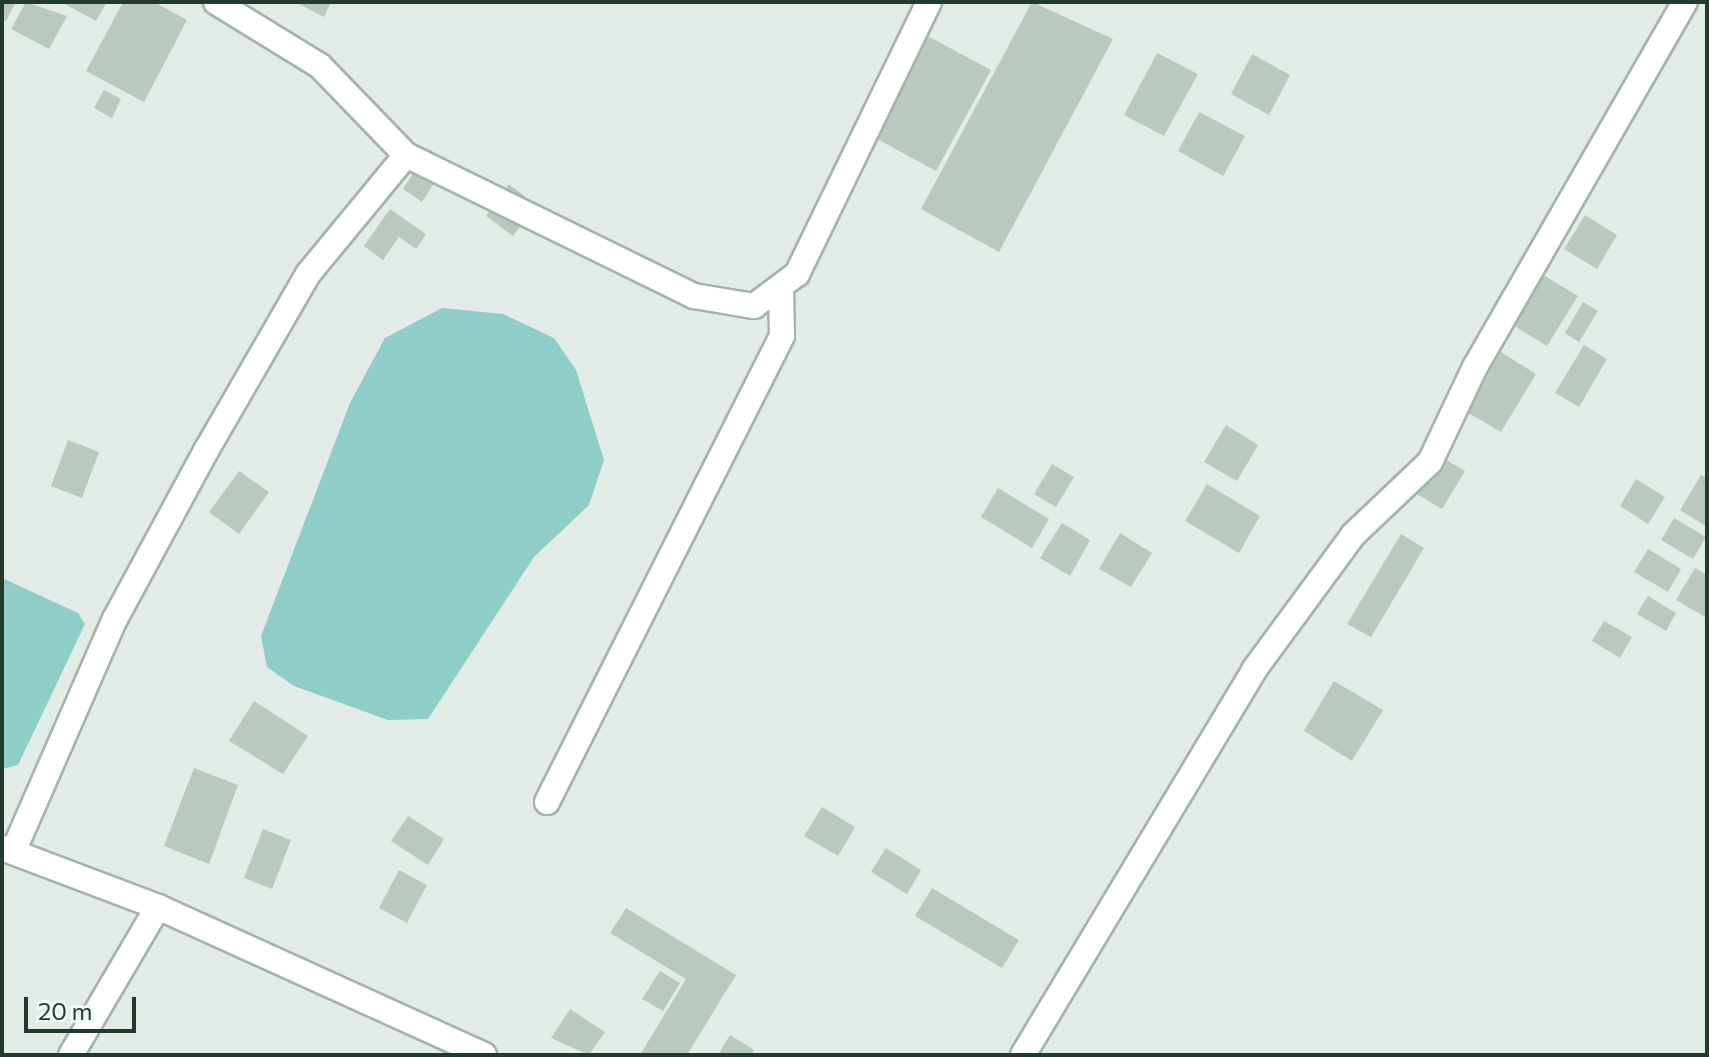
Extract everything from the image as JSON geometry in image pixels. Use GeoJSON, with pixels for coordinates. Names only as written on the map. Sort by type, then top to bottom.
{"type":"FeatureCollection","features":[{"type":"Feature","properties":{"kind":"street"},"geometry":{"type":"LineString","coordinates":[[216,2],[320,66],[406,155],[694,296],[754,306],[797,274],[929,2]]}},
{"type":"Feature","properties":{"kind":"street"},"geometry":{"type":"LineString","coordinates":[[1023,1055],[1254,670],[1353,535],[1430,462],[1475,367],[1685,2]]}},
{"type":"Feature","properties":{"kind":"street"},"geometry":{"type":"LineString","coordinates":[[406,155],[308,274],[207,449],[115,619],[7,850],[158,907],[484,1055]]}},
{"type":"Feature","properties":{"kind":"street"},"geometry":{"type":"LineString","coordinates":[[547,802],[782,336],[781,288],[775,291]]}},
{"type":"Feature","properties":{"kind":"street"},"geometry":{"type":"LineString","coordinates":[[71,1055],[158,907]]}},
{"type":"Feature","properties":{"kind":"water"},"geometry":{"type":"Polygon","coordinates":[[[442,308],[503,314],[554,338],[576,370],[604,460],[589,505],[534,557],[428,719],[388,720],[294,686],[267,667],[261,636],[350,403],[385,338],[442,308]]]}},
{"type":"Feature","properties":{"kind":"water"},"geometry":{"type":"Polygon","coordinates":[[[2,578],[78,613],[85,624],[18,765],[2,769],[2,578]]]}},
{"type":"Feature","properties":{"kind":"building"},"geometry":{"type":"Polygon","coordinates":[[[2,2],[16,2],[6,21],[2,19],[2,2]]]}},
{"type":"Feature","properties":{"kind":"building"},"geometry":{"type":"Polygon","coordinates":[[[26,2],[67,16],[49,49],[11,29],[26,2]]]}},
{"type":"Feature","properties":{"kind":"building"},"geometry":{"type":"Polygon","coordinates":[[[61,2],[107,2],[96,21],[61,2]]]}},
{"type":"Feature","properties":{"kind":"building"},"geometry":{"type":"Polygon","coordinates":[[[123,2],[154,2],[187,20],[144,102],[86,71],[123,2]]]}},
{"type":"Feature","properties":{"kind":"building"},"geometry":{"type":"Polygon","coordinates":[[[295,2],[331,2],[324,17],[295,2]]]}},
{"type":"Feature","properties":{"kind":"building"},"geometry":{"type":"Polygon","coordinates":[[[1032,2],[1113,39],[999,252],[921,209],[1032,2]]]}},
{"type":"Feature","properties":{"kind":"building"},"geometry":{"type":"Polygon","coordinates":[[[909,26],[991,70],[936,171],[855,127],[909,26]]]}},
{"type":"Feature","properties":{"kind":"building"},"geometry":{"type":"Polygon","coordinates":[[[1157,53],[1198,74],[1164,136],[1124,115],[1157,53]]]}},
{"type":"Feature","properties":{"kind":"building"},"geometry":{"type":"Polygon","coordinates":[[[1252,54],[1290,75],[1269,115],[1231,94],[1252,54]]]}},
{"type":"Feature","properties":{"kind":"building"},"geometry":{"type":"Polygon","coordinates":[[[104,90],[121,99],[112,118],[94,108],[104,90]]]}},
{"type":"Feature","properties":{"kind":"building"},"geometry":{"type":"Polygon","coordinates":[[[1199,112],[1245,136],[1223,176],[1178,151],[1199,112]]]}},
{"type":"Feature","properties":{"kind":"building"},"geometry":{"type":"Polygon","coordinates":[[[429,149],[448,162],[422,202],[403,189],[429,149]]]}},
{"type":"Feature","properties":{"kind":"building"},"geometry":{"type":"Polygon","coordinates":[[[509,184],[536,205],[513,236],[486,216],[509,184]]]}},
{"type":"Feature","properties":{"kind":"building"},"geometry":{"type":"Polygon","coordinates":[[[390,209],[426,234],[416,249],[399,237],[383,260],[364,246],[390,209]]]}},
{"type":"Feature","properties":{"kind":"building"},"geometry":{"type":"Polygon","coordinates":[[[1585,215],[1617,235],[1597,269],[1564,249],[1585,215]]]}},
{"type":"Feature","properties":{"kind":"building"},"geometry":{"type":"Polygon","coordinates":[[[1520,261],[1578,296],[1547,346],[1490,311],[1520,261]]]}},
{"type":"Feature","properties":{"kind":"building"},"geometry":{"type":"Polygon","coordinates":[[[1583,302],[1598,311],[1579,342],[1565,333],[1583,302]]]}},
{"type":"Feature","properties":{"kind":"building"},"geometry":{"type":"Polygon","coordinates":[[[1584,345],[1607,359],[1579,407],[1555,393],[1584,345]]]}},
{"type":"Feature","properties":{"kind":"building"},"geometry":{"type":"Polygon","coordinates":[[[1501,352],[1536,374],[1501,432],[1465,411],[1501,352]]]}},
{"type":"Feature","properties":{"kind":"building"},"geometry":{"type":"Polygon","coordinates":[[[1226,425],[1258,445],[1237,481],[1204,462],[1226,425]]]}},
{"type":"Feature","properties":{"kind":"building"},"geometry":{"type":"Polygon","coordinates":[[[68,440],[99,452],[82,498],[51,486],[68,440]]]}},
{"type":"Feature","properties":{"kind":"building"},"geometry":{"type":"Polygon","coordinates":[[[1433,452],[1465,471],[1442,509],[1410,490],[1433,452]]]}},
{"type":"Feature","properties":{"kind":"building"},"geometry":{"type":"Polygon","coordinates":[[[1052,464],[1074,477],[1056,507],[1034,494],[1052,464]]]}},
{"type":"Feature","properties":{"kind":"building"},"geometry":{"type":"Polygon","coordinates":[[[239,471],[269,492],[239,534],[209,512],[239,471]]]}},
{"type":"Feature","properties":{"kind":"building"},"geometry":{"type":"Polygon","coordinates":[[[1701,475],[1707,478],[1707,527],[1680,510],[1701,475]]]}},
{"type":"Feature","properties":{"kind":"building"},"geometry":{"type":"Polygon","coordinates":[[[1636,479],[1665,497],[1648,524],[1620,506],[1636,479]]]}},
{"type":"Feature","properties":{"kind":"building"},"geometry":{"type":"Polygon","coordinates":[[[1207,484],[1260,516],[1239,553],[1185,521],[1207,484]]]}},
{"type":"Feature","properties":{"kind":"building"},"geometry":{"type":"Polygon","coordinates":[[[998,488],[1049,519],[1032,548],[981,517],[998,488]]]}},
{"type":"Feature","properties":{"kind":"building"},"geometry":{"type":"Polygon","coordinates":[[[1674,518],[1706,537],[1693,559],[1661,540],[1674,518]]]}},
{"type":"Feature","properties":{"kind":"building"},"geometry":{"type":"Polygon","coordinates":[[[1062,523],[1090,540],[1070,576],[1040,558],[1062,523]]]}},
{"type":"Feature","properties":{"kind":"building"},"geometry":{"type":"Polygon","coordinates":[[[1120,533],[1152,553],[1131,587],[1099,569],[1120,533]]]}},
{"type":"Feature","properties":{"kind":"building"},"geometry":{"type":"Polygon","coordinates":[[[1401,534],[1424,548],[1371,637],[1347,624],[1401,534]]]}},
{"type":"Feature","properties":{"kind":"building"},"geometry":{"type":"Polygon","coordinates":[[[1648,549],[1681,569],[1668,592],[1634,572],[1648,549]]]}},
{"type":"Feature","properties":{"kind":"building"},"geometry":{"type":"Polygon","coordinates":[[[1695,568],[1707,575],[1705,617],[1676,600],[1695,568]]]}},
{"type":"Feature","properties":{"kind":"building"},"geometry":{"type":"Polygon","coordinates":[[[1648,596],[1676,613],[1666,631],[1637,614],[1648,596]]]}},
{"type":"Feature","properties":{"kind":"building"},"geometry":{"type":"Polygon","coordinates":[[[1604,621],[1632,637],[1620,658],[1592,641],[1604,621]]]}},
{"type":"Feature","properties":{"kind":"building"},"geometry":{"type":"Polygon","coordinates":[[[1334,681],[1383,710],[1352,761],[1304,731],[1334,681]]]}},
{"type":"Feature","properties":{"kind":"building"},"geometry":{"type":"Polygon","coordinates":[[[254,701],[308,736],[283,774],[229,741],[254,701]]]}},
{"type":"Feature","properties":{"kind":"building"},"geometry":{"type":"Polygon","coordinates":[[[194,768],[238,785],[209,864],[164,846],[194,768]]]}},
{"type":"Feature","properties":{"kind":"building"},"geometry":{"type":"Polygon","coordinates":[[[822,807],[855,827],[838,856],[804,836],[822,807]]]}},
{"type":"Feature","properties":{"kind":"building"},"geometry":{"type":"Polygon","coordinates":[[[408,816],[444,839],[428,865],[391,841],[408,816]]]}},
{"type":"Feature","properties":{"kind":"building"},"geometry":{"type":"Polygon","coordinates":[[[263,829],[291,840],[272,889],[244,878],[263,829]]]}},
{"type":"Feature","properties":{"kind":"building"},"geometry":{"type":"Polygon","coordinates":[[[886,848],[921,870],[907,894],[871,872],[886,848]]]}},
{"type":"Feature","properties":{"kind":"building"},"geometry":{"type":"Polygon","coordinates":[[[399,870],[427,885],[407,923],[379,908],[399,870]]]}},
{"type":"Feature","properties":{"kind":"building"},"geometry":{"type":"Polygon","coordinates":[[[932,888],[1019,940],[1002,968],[915,916],[932,888]]]}},
{"type":"Feature","properties":{"kind":"building"},"geometry":{"type":"Polygon","coordinates":[[[626,908],[736,975],[687,1055],[640,1055],[686,979],[610,933],[626,908]]]}},
{"type":"Feature","properties":{"kind":"building"},"geometry":{"type":"Polygon","coordinates":[[[660,971],[680,983],[663,1011],[642,999],[660,971]]]}},
{"type":"Feature","properties":{"kind":"building"},"geometry":{"type":"Polygon","coordinates":[[[570,1009],[605,1032],[589,1055],[551,1038],[570,1009]]]}},
{"type":"Feature","properties":{"kind":"building"},"geometry":{"type":"Polygon","coordinates":[[[730,1035],[754,1050],[751,1055],[718,1055],[730,1035]]]}}]}
